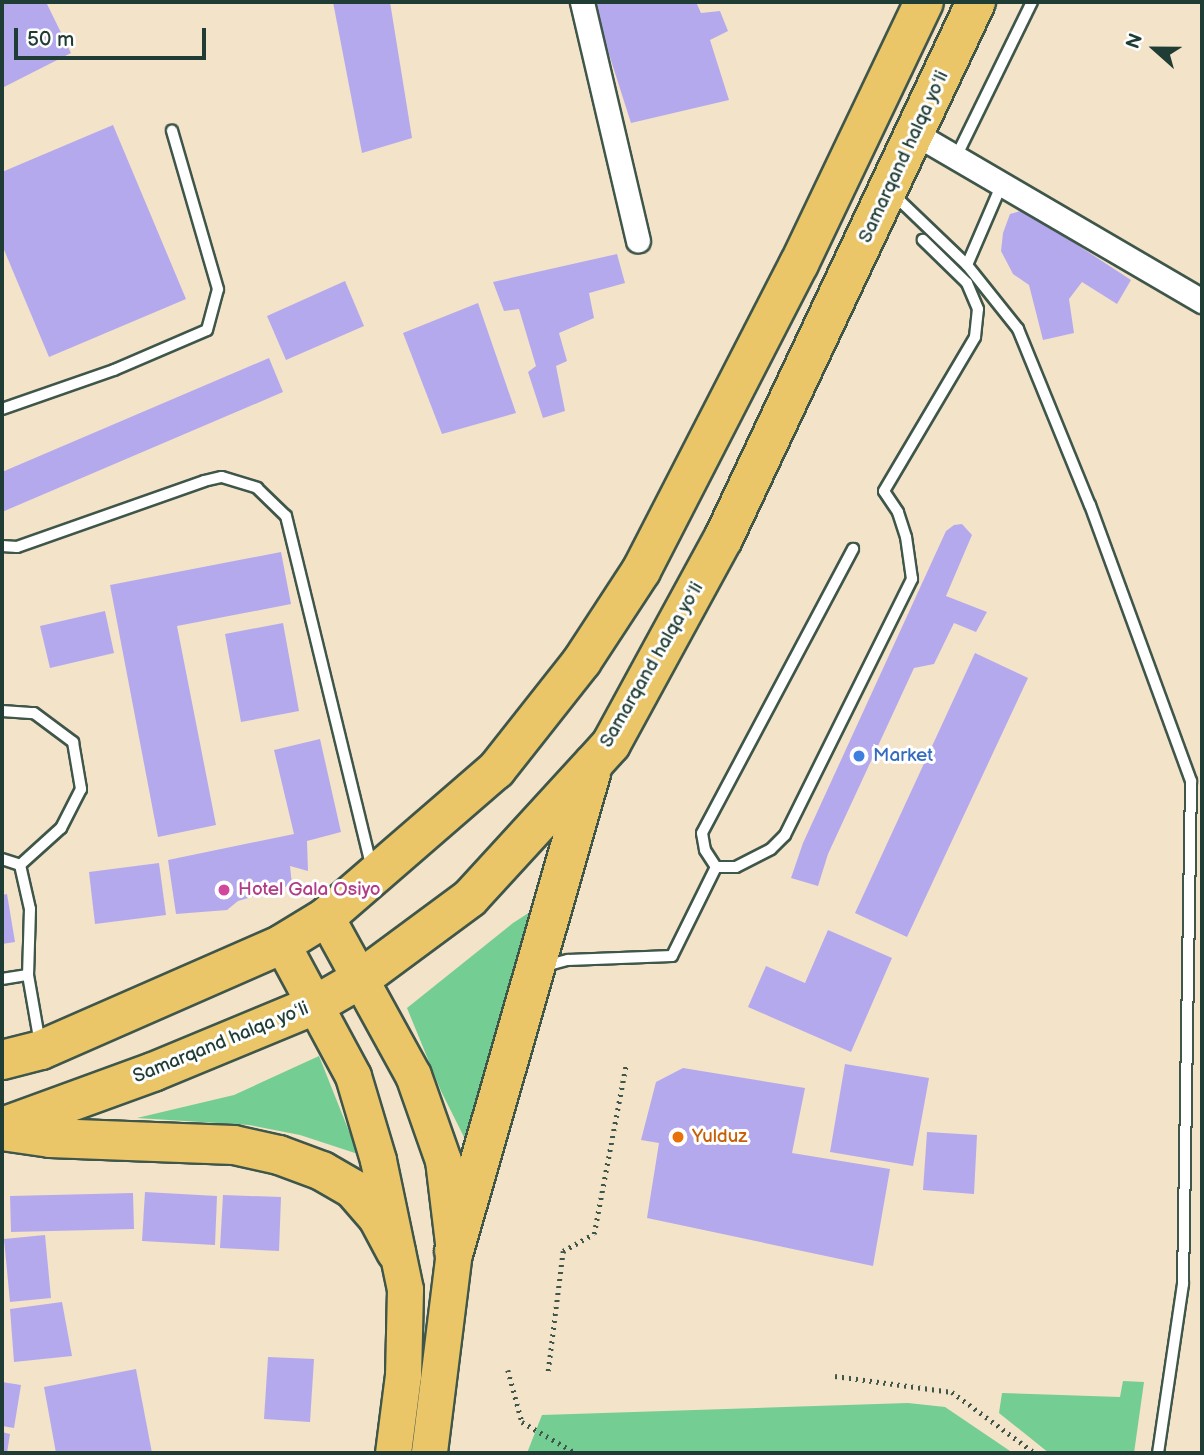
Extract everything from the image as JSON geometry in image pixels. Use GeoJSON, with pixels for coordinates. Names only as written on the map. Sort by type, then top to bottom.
{"type":"FeatureCollection","features":[{"type":"Feature","properties":{"kind":"highway"},"geometry":{"type":"LineString","coordinates":[[2,1060],[41,1050],[282,944],[326,917],[496,769],[582,661],[641,571],[799,264],[924,2]]}},
{"type":"Feature","properties":{"kind":"highway","name":"Samarqand halqa yoʻli"},"geometry":{"type":"LineString","coordinates":[[2,1129],[153,1072],[317,1004],[362,978],[470,898],[611,744],[723,539],[976,2]]}},
{"type":"Feature","properties":{"kind":"highway"},"geometry":{"type":"LineString","coordinates":[[454,1251],[593,764]]}},
{"type":"Feature","properties":{"kind":"highway"},"geometry":{"type":"LineString","coordinates":[[2,1129],[50,1138],[234,1145],[279,1155],[322,1171],[353,1189],[378,1218],[396,1252]]}},
{"type":"Feature","properties":{"kind":"main road"},"geometry":{"type":"LineString","coordinates":[[326,917],[362,978],[413,1075],[443,1160],[454,1251],[429,1453]]}},
{"type":"Feature","properties":{"kind":"main road"},"geometry":{"type":"LineString","coordinates":[[282,944],[317,1004],[353,1076],[378,1160],[405,1289],[403,1375],[393,1453]]}},
{"type":"Feature","properties":{"kind":"street"},"geometry":{"type":"LineString","coordinates":[[582,2],[638,241]]}},
{"type":"Feature","properties":{"kind":"street"},"geometry":{"type":"LineString","coordinates":[[916,134],[1202,301]]}},
{"type":"Feature","properties":{"kind":"lane"},"geometry":{"type":"LineString","coordinates":[[956,158],[1031,2]]}},
{"type":"Feature","properties":{"kind":"lane"},"geometry":{"type":"LineString","coordinates":[[2,409],[114,370],[207,330],[218,289],[172,131]]}},
{"type":"Feature","properties":{"kind":"lane"},"geometry":{"type":"LineString","coordinates":[[967,265],[1001,186]]}},
{"type":"Feature","properties":{"kind":"lane"},"geometry":{"type":"LineString","coordinates":[[889,190],[967,265],[1018,329],[1197,780],[1183,1284],[1157,1453]]}},
{"type":"Feature","properties":{"kind":"lane"},"geometry":{"type":"LineString","coordinates":[[716,867],[736,867],[771,849],[785,835],[912,579],[906,537],[898,513],[884,491],[975,337],[978,309],[967,283],[923,240]]}},
{"type":"Feature","properties":{"kind":"lane"},"geometry":{"type":"LineString","coordinates":[[2,546],[17,547],[204,481],[222,477],[257,488],[286,516],[374,874]]}},
{"type":"Feature","properties":{"kind":"lane"},"geometry":{"type":"LineString","coordinates":[[716,867],[705,850],[702,833],[853,548]]}},
{"type":"Feature","properties":{"kind":"lane"},"geometry":{"type":"LineString","coordinates":[[2,711],[34,713],[73,742],[81,789],[61,828],[20,865]]}},
{"type":"Feature","properties":{"kind":"lane"},"geometry":{"type":"LineString","coordinates":[[2,859],[20,865]]}},
{"type":"Feature","properties":{"kind":"lane"},"geometry":{"type":"LineString","coordinates":[[20,865],[30,909],[28,975],[41,1050]]}},
{"type":"Feature","properties":{"kind":"lane"},"geometry":{"type":"LineString","coordinates":[[536,969],[568,960],[671,956],[716,867]]}},
{"type":"Feature","properties":{"kind":"lane"},"geometry":{"type":"LineString","coordinates":[[2,979],[28,975]]}},
{"type":"Feature","properties":{"kind":"path"},"geometry":{"type":"LineString","coordinates":[[548,1371],[563,1251],[594,1234],[626,1064]]}},
{"type":"Feature","properties":{"kind":"path"},"geometry":{"type":"LineString","coordinates":[[508,1370],[522,1422],[576,1453]]}},
{"type":"Feature","properties":{"kind":"path"},"geometry":{"type":"LineString","coordinates":[[835,1376],[952,1392],[1035,1453]]}},
{"type":"Feature","properties":{"kind":"green space"},"geometry":{"type":"Polygon","coordinates":[[[541,905],[466,1141],[441,1091],[407,1008],[513,923],[541,905]]]}},
{"type":"Feature","properties":{"kind":"green space"},"geometry":{"type":"Polygon","coordinates":[[[319,1056],[358,1154],[300,1135],[249,1125],[137,1118],[234,1095],[319,1056]]]}},
{"type":"Feature","properties":{"kind":"green space"},"geometry":{"type":"Polygon","coordinates":[[[1123,1381],[1144,1382],[1134,1453],[1049,1453],[999,1413],[1002,1393],[1120,1397],[1123,1381]]]}},
{"type":"Feature","properties":{"kind":"green space"},"geometry":{"type":"Polygon","coordinates":[[[908,1403],[945,1407],[1013,1453],[527,1453],[542,1415],[908,1403]]]}},
{"type":"Feature","properties":{"kind":"building"},"geometry":{"type":"Polygon","coordinates":[[[2,2],[46,2],[71,53],[2,88],[2,2]]]}},
{"type":"Feature","properties":{"kind":"building"},"geometry":{"type":"Polygon","coordinates":[[[333,2],[390,2],[412,138],[362,153],[333,2]]]}},
{"type":"Feature","properties":{"kind":"building"},"geometry":{"type":"Polygon","coordinates":[[[696,2],[701,13],[720,11],[728,31],[710,40],[729,100],[631,123],[593,4],[696,2]]]}},
{"type":"Feature","properties":{"kind":"building"},"geometry":{"type":"Polygon","coordinates":[[[113,125],[186,299],[49,357],[2,245],[2,172],[113,125]]]}},
{"type":"Feature","properties":{"kind":"building"},"geometry":{"type":"Polygon","coordinates":[[[1024,210],[1131,280],[1117,304],[1082,282],[1069,299],[1074,333],[1043,340],[1029,285],[1013,274],[1001,251],[1003,233],[1010,214],[1024,210]]]}},
{"type":"Feature","properties":{"kind":"building"},"geometry":{"type":"Polygon","coordinates":[[[617,254],[625,283],[589,293],[594,318],[559,333],[567,361],[556,366],[565,411],[543,418],[528,372],[536,366],[519,309],[504,311],[493,282],[617,254]]]}},
{"type":"Feature","properties":{"kind":"building"},"geometry":{"type":"Polygon","coordinates":[[[345,281],[364,326],[286,360],[267,316],[345,281]]]}},
{"type":"Feature","properties":{"kind":"building"},"geometry":{"type":"Polygon","coordinates":[[[478,303],[516,413],[442,434],[403,333],[478,303]]]}},
{"type":"Feature","properties":{"kind":"building"},"geometry":{"type":"Polygon","coordinates":[[[269,358],[283,392],[2,512],[2,472],[269,358]]]}},
{"type":"Feature","properties":{"kind":"building","name":"Market"},"geometry":{"type":"Polygon","coordinates":[[[962,524],[972,535],[946,596],[987,612],[976,632],[954,623],[934,664],[914,668],[828,854],[818,886],[791,878],[803,843],[946,531],[954,525],[962,524]]]}},
{"type":"Feature","properties":{"kind":"building"},"geometry":{"type":"Polygon","coordinates":[[[281,552],[291,604],[177,626],[216,825],[158,837],[110,585],[281,552]]]}},
{"type":"Feature","properties":{"kind":"building"},"geometry":{"type":"Polygon","coordinates":[[[105,611],[114,653],[50,668],[40,626],[105,611]]]}},
{"type":"Feature","properties":{"kind":"building"},"geometry":{"type":"Polygon","coordinates":[[[283,623],[299,711],[241,722],[225,634],[283,623]]]}},
{"type":"Feature","properties":{"kind":"building"},"geometry":{"type":"Polygon","coordinates":[[[975,653],[1028,678],[907,937],[855,913],[975,653]]]}},
{"type":"Feature","properties":{"kind":"building"},"geometry":{"type":"Polygon","coordinates":[[[320,739],[341,832],[307,841],[308,871],[290,866],[292,885],[238,901],[227,910],[176,914],[168,860],[294,834],[274,750],[320,739]]]}},
{"type":"Feature","properties":{"kind":"building"},"geometry":{"type":"Polygon","coordinates":[[[159,863],[166,915],[95,924],[89,872],[159,863]]]}},
{"type":"Feature","properties":{"kind":"building"},"geometry":{"type":"Polygon","coordinates":[[[7,894],[15,942],[2,944],[2,895],[7,894]]]}},
{"type":"Feature","properties":{"kind":"building"},"geometry":{"type":"Polygon","coordinates":[[[828,930],[892,958],[851,1052],[748,1007],[766,966],[805,983],[828,930]]]}},
{"type":"Feature","properties":{"kind":"building"},"geometry":{"type":"Polygon","coordinates":[[[845,1064],[929,1078],[913,1166],[830,1152],[845,1064]]]}},
{"type":"Feature","properties":{"kind":"building"},"geometry":{"type":"Polygon","coordinates":[[[683,1068],[805,1088],[792,1153],[890,1169],[873,1266],[647,1218],[659,1143],[641,1140],[656,1082],[683,1068]]]}},
{"type":"Feature","properties":{"kind":"building"},"geometry":{"type":"Polygon","coordinates":[[[927,1132],[977,1135],[974,1194],[923,1190],[927,1132]]]}},
{"type":"Feature","properties":{"kind":"building"},"geometry":{"type":"Polygon","coordinates":[[[145,1192],[217,1196],[215,1245],[142,1241],[145,1192]]]}},
{"type":"Feature","properties":{"kind":"building"},"geometry":{"type":"Polygon","coordinates":[[[133,1193],[134,1229],[11,1232],[10,1196],[133,1193]]]}},
{"type":"Feature","properties":{"kind":"building"},"geometry":{"type":"Polygon","coordinates":[[[223,1195],[281,1197],[279,1251],[220,1248],[223,1195]]]}},
{"type":"Feature","properties":{"kind":"building"},"geometry":{"type":"Polygon","coordinates":[[[45,1235],[51,1298],[10,1302],[4,1239],[45,1235]]]}},
{"type":"Feature","properties":{"kind":"building"},"geometry":{"type":"Polygon","coordinates":[[[62,1302],[72,1356],[14,1362],[10,1309],[62,1302]]]}},
{"type":"Feature","properties":{"kind":"building"},"geometry":{"type":"Polygon","coordinates":[[[268,1357],[314,1359],[310,1422],[264,1419],[268,1357]]]}},
{"type":"Feature","properties":{"kind":"building"},"geometry":{"type":"Polygon","coordinates":[[[136,1369],[152,1453],[56,1453],[44,1387],[136,1369]]]}},
{"type":"Feature","properties":{"kind":"building"},"geometry":{"type":"Polygon","coordinates":[[[2,1382],[21,1385],[14,1428],[2,1426],[2,1382]]]}},
{"type":"Feature","properties":{"kind":"building"},"geometry":{"type":"Polygon","coordinates":[[[2,1432],[10,1434],[7,1453],[2,1453],[2,1432]]]}},
{"type":"Feature","properties":{"kind":"place","name":"Market"},"geometry":{"type":"Point","coordinates":[859,756]}},
{"type":"Feature","properties":{"kind":"place","name":"Hotel Gala Osiyo"},"geometry":{"type":"Point","coordinates":[224,890]}},
{"type":"Feature","properties":{"kind":"place","name":"Yulduz"},"geometry":{"type":"Point","coordinates":[678,1137]}}]}
